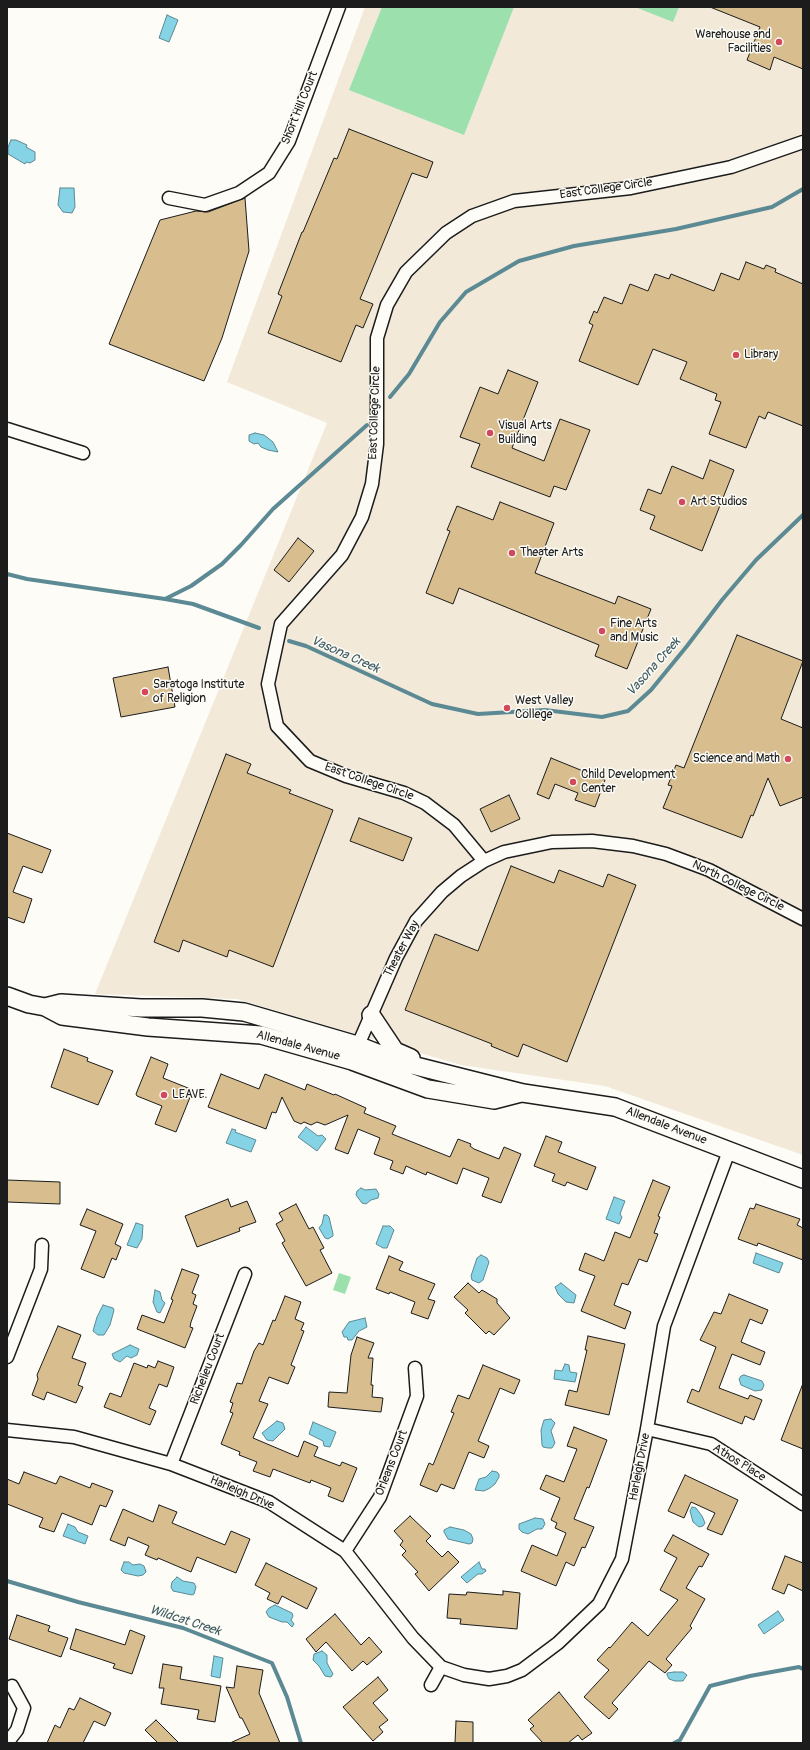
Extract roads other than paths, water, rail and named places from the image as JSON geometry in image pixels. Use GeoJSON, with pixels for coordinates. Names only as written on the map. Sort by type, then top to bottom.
{"type":"FeatureCollection","features":[{"type":"Feature","properties":{"kind":"street","name":"Short Hill Court"},"geometry":{"type":"LineString","coordinates":[[169,198],[205,205],[239,193],[269,173],[289,141],[339,7]]}},
{"type":"Feature","properties":{"kind":"street","name":"East College Circle"},"geometry":{"type":"LineString","coordinates":[[484,861],[454,825],[425,803],[404,793],[346,776],[310,761],[277,726],[268,684],[281,624],[342,555],[362,517],[372,484],[376,452],[377,338],[387,305],[406,272],[446,233],[472,216],[514,202],[631,188],[731,167],[803,142]]}},
{"type":"Feature","properties":{"kind":"street"},"geometry":{"type":"LineString","coordinates":[[7,429],[83,453]]}},
{"type":"Feature","properties":{"kind":"street","name":"North College Circle"},"geometry":{"type":"LineString","coordinates":[[484,861],[504,852],[552,842],[592,841],[633,846],[666,854],[709,870],[803,919]]}},
{"type":"Feature","properties":{"kind":"street","name":"Theater Way"},"geometry":{"type":"LineString","coordinates":[[355,1053],[370,1015],[396,958],[416,921],[442,892],[484,861]]}},
{"type":"Feature","properties":{"kind":"street","name":"Allendale Avenue"},"geometry":{"type":"LineString","coordinates":[[7,996],[29,1004],[45,1007],[62,1016],[148,1027],[261,1035],[400,1062],[523,1093],[615,1107],[803,1179]]}},
{"type":"Feature","properties":{"kind":"street"},"geometry":{"type":"LineString","coordinates":[[370,1015],[395,1051],[440,1071]]}},
{"type":"Feature","properties":{"kind":"street","name":"Allendale Avenue"},"geometry":{"type":"LineString","coordinates":[[355,1053],[428,1089],[494,1100],[523,1093]]}},
{"type":"Feature","properties":{"kind":"street","name":"Harleigh Drive"},"geometry":{"type":"LineString","coordinates":[[7,1430],[74,1437],[171,1464],[269,1502],[345,1551],[413,1638],[441,1667],[464,1675],[489,1679],[507,1676],[522,1670],[558,1643],[599,1604],[622,1560],[647,1429],[664,1326],[729,1151]]}},
{"type":"Feature","properties":{"kind":"street"},"geometry":{"type":"LineString","coordinates":[[7,1357],[41,1269],[42,1245]]}},
{"type":"Feature","properties":{"kind":"street","name":"Richelieu Court"},"geometry":{"type":"LineString","coordinates":[[171,1464],[244,1274]]}},
{"type":"Feature","properties":{"kind":"street","name":"Orleans Court"},"geometry":{"type":"LineString","coordinates":[[345,1551],[380,1497],[417,1396],[415,1368]]}},
{"type":"Feature","properties":{"kind":"street","name":"Athos Place"},"geometry":{"type":"LineString","coordinates":[[647,1429],[711,1444],[803,1504]]}},
{"type":"Feature","properties":{"kind":"street"},"geometry":{"type":"LineString","coordinates":[[431,1685],[441,1667]]}},
{"type":"Feature","properties":{"kind":"street"},"geometry":{"type":"LineString","coordinates":[[7,1743],[17,1730],[24,1708],[12,1686]]}},
{"type":"Feature","properties":{"kind":"water"},"geometry":{"type":"Polygon","coordinates":[[[167,15],[178,20],[169,42],[159,38],[167,15]]]}},
{"type":"Feature","properties":{"kind":"water"},"geometry":{"type":"Polygon","coordinates":[[[11,140],[16,140],[27,145],[26,147],[35,152],[35,160],[30,163],[26,162],[25,164],[8,154],[8,147],[11,140]]]}},
{"type":"Feature","properties":{"kind":"water"},"geometry":{"type":"Polygon","coordinates":[[[60,188],[74,188],[75,207],[72,213],[63,212],[58,205],[60,188]]]}},
{"type":"Feature","properties":{"kind":"water"},"geometry":{"type":"Polygon","coordinates":[[[255,433],[264,435],[273,442],[278,452],[268,450],[261,447],[258,443],[254,444],[249,441],[249,435],[255,433]]]}},
{"type":"Feature","properties":{"kind":"water"},"geometry":{"type":"Polygon","coordinates":[[[306,1127],[318,1136],[322,1135],[326,1139],[317,1151],[298,1137],[306,1127]]]}},
{"type":"Feature","properties":{"kind":"water"},"geometry":{"type":"Polygon","coordinates":[[[232,1129],[236,1130],[235,1132],[256,1140],[251,1152],[226,1143],[232,1129]]]}},
{"type":"Feature","properties":{"kind":"water"},"geometry":{"type":"Polygon","coordinates":[[[361,1188],[365,1190],[376,1189],[379,1194],[378,1198],[371,1200],[366,1204],[362,1203],[356,1195],[357,1191],[361,1188]]]}},
{"type":"Feature","properties":{"kind":"water"},"geometry":{"type":"Polygon","coordinates":[[[614,1197],[625,1201],[620,1214],[622,1217],[619,1224],[606,1219],[614,1197]]]}},
{"type":"Feature","properties":{"kind":"water"},"geometry":{"type":"Polygon","coordinates":[[[324,1215],[329,1217],[333,1234],[333,1236],[328,1239],[325,1238],[319,1228],[322,1224],[324,1215]]]}},
{"type":"Feature","properties":{"kind":"water"},"geometry":{"type":"Polygon","coordinates":[[[136,1223],[143,1225],[142,1239],[137,1248],[127,1245],[136,1223]]]}},
{"type":"Feature","properties":{"kind":"water"},"geometry":{"type":"Polygon","coordinates":[[[383,1226],[390,1226],[394,1230],[387,1248],[383,1248],[376,1244],[383,1226]]]}},
{"type":"Feature","properties":{"kind":"water"},"geometry":{"type":"Polygon","coordinates":[[[756,1253],[783,1263],[779,1273],[753,1263],[756,1253]]]}},
{"type":"Feature","properties":{"kind":"water"},"geometry":{"type":"Polygon","coordinates":[[[481,1255],[487,1258],[489,1262],[483,1280],[479,1283],[472,1280],[471,1276],[477,1258],[481,1255]]]}},
{"type":"Feature","properties":{"kind":"water"},"geometry":{"type":"Polygon","coordinates":[[[561,1283],[576,1295],[574,1303],[566,1302],[558,1294],[555,1287],[561,1283]]]}},
{"type":"Feature","properties":{"kind":"water"},"geometry":{"type":"Polygon","coordinates":[[[155,1290],[160,1292],[162,1300],[165,1303],[160,1313],[157,1312],[153,1302],[155,1290]]]}},
{"type":"Feature","properties":{"kind":"water"},"geometry":{"type":"Polygon","coordinates":[[[103,1305],[113,1308],[114,1310],[110,1325],[104,1335],[98,1335],[93,1331],[97,1317],[103,1305]]]}},
{"type":"Feature","properties":{"kind":"water"},"geometry":{"type":"Polygon","coordinates":[[[365,1318],[367,1327],[359,1331],[352,1340],[348,1340],[347,1337],[344,1337],[342,1332],[349,1322],[365,1318]]]}},
{"type":"Feature","properties":{"kind":"water"},"geometry":{"type":"Polygon","coordinates":[[[130,1345],[139,1349],[137,1355],[131,1358],[127,1356],[120,1362],[114,1359],[112,1354],[130,1345]]]}},
{"type":"Feature","properties":{"kind":"water"},"geometry":{"type":"Polygon","coordinates":[[[565,1364],[569,1365],[570,1372],[577,1373],[575,1382],[554,1379],[555,1370],[562,1371],[565,1364]]]}},
{"type":"Feature","properties":{"kind":"water"},"geometry":{"type":"Polygon","coordinates":[[[744,1375],[762,1381],[764,1385],[762,1390],[755,1391],[741,1385],[739,1379],[744,1375]]]}},
{"type":"Feature","properties":{"kind":"water"},"geometry":{"type":"Polygon","coordinates":[[[551,1419],[555,1423],[551,1431],[555,1443],[552,1448],[548,1448],[543,1447],[542,1445],[541,1430],[544,1420],[551,1419]]]}},
{"type":"Feature","properties":{"kind":"water"},"geometry":{"type":"Polygon","coordinates":[[[277,1421],[283,1423],[285,1429],[273,1441],[267,1440],[262,1433],[277,1421]]]}},
{"type":"Feature","properties":{"kind":"water"},"geometry":{"type":"Polygon","coordinates":[[[313,1422],[336,1432],[330,1447],[324,1446],[323,1441],[309,1434],[313,1422]]]}},
{"type":"Feature","properties":{"kind":"water"},"geometry":{"type":"Polygon","coordinates":[[[492,1471],[499,1474],[495,1484],[484,1491],[475,1490],[479,1479],[486,1477],[492,1471]]]}},
{"type":"Feature","properties":{"kind":"water"},"geometry":{"type":"Polygon","coordinates":[[[692,1507],[696,1508],[702,1516],[705,1523],[703,1526],[699,1527],[693,1522],[690,1511],[692,1507]]]}},
{"type":"Feature","properties":{"kind":"water"},"geometry":{"type":"Polygon","coordinates":[[[535,1518],[543,1519],[545,1524],[542,1529],[537,1529],[528,1534],[519,1529],[519,1524],[535,1518]]]}},
{"type":"Feature","properties":{"kind":"water"},"geometry":{"type":"Polygon","coordinates":[[[68,1524],[75,1527],[78,1532],[88,1536],[85,1544],[63,1536],[68,1524]]]}},
{"type":"Feature","properties":{"kind":"water"},"geometry":{"type":"Polygon","coordinates":[[[450,1527],[464,1530],[471,1534],[473,1539],[472,1543],[469,1544],[448,1539],[444,1530],[450,1527]]]}},
{"type":"Feature","properties":{"kind":"water"},"geometry":{"type":"Polygon","coordinates":[[[124,1562],[129,1562],[133,1565],[140,1564],[144,1566],[146,1572],[143,1575],[138,1576],[124,1573],[121,1570],[124,1562]]]}},
{"type":"Feature","properties":{"kind":"water"},"geometry":{"type":"Polygon","coordinates":[[[479,1562],[482,1569],[485,1569],[486,1571],[482,1574],[478,1574],[467,1583],[461,1577],[479,1562]]]}},
{"type":"Feature","properties":{"kind":"water"},"geometry":{"type":"Polygon","coordinates":[[[177,1577],[183,1581],[194,1583],[196,1587],[194,1594],[192,1595],[173,1591],[171,1587],[172,1582],[177,1577]]]}},
{"type":"Feature","properties":{"kind":"water"},"geometry":{"type":"Polygon","coordinates":[[[275,1605],[292,1613],[293,1616],[291,1620],[294,1624],[292,1627],[287,1622],[282,1622],[269,1617],[266,1612],[269,1608],[275,1605]]]}},
{"type":"Feature","properties":{"kind":"water"},"geometry":{"type":"Polygon","coordinates":[[[778,1611],[784,1620],[764,1634],[758,1625],[778,1611]]]}},
{"type":"Feature","properties":{"kind":"water"},"geometry":{"type":"Polygon","coordinates":[[[322,1651],[327,1655],[327,1663],[333,1674],[331,1677],[325,1676],[313,1660],[314,1654],[322,1651]]]}},
{"type":"Feature","properties":{"kind":"water"},"geometry":{"type":"Polygon","coordinates":[[[214,1656],[223,1658],[220,1678],[211,1676],[214,1656]]]}},
{"type":"Feature","properties":{"kind":"water"},"geometry":{"type":"Polygon","coordinates":[[[683,1672],[687,1675],[683,1681],[669,1679],[667,1673],[683,1672]]]}},
{"type":"Feature","properties":{"kind":"waterway"},"geometry":{"type":"LineString","coordinates":[[390,397],[409,374],[440,322],[466,292],[519,261],[574,246],[676,229],[772,207],[803,189]]}},
{"type":"Feature","properties":{"kind":"waterway"},"geometry":{"type":"LineString","coordinates":[[165,599],[191,586],[222,564],[273,509],[367,425]]}},
{"type":"Feature","properties":{"kind":"waterway","name":"Vasona Creek"},"geometry":{"type":"LineString","coordinates":[[289,641],[306,646],[432,704],[478,714],[545,710],[602,717],[628,711],[651,690],[722,600],[756,560],[803,515]]}},
{"type":"Feature","properties":{"kind":"waterway","name":"Vasona Creek"},"geometry":{"type":"LineString","coordinates":[[7,574],[27,579],[193,604],[259,628]]}},
{"type":"Feature","properties":{"kind":"waterway","name":"Wildcat Creek"},"geometry":{"type":"LineString","coordinates":[[7,1581],[78,1602],[183,1628],[272,1663],[287,1697],[301,1743]]}},
{"type":"Feature","properties":{"kind":"waterway","name":"Wildcat Creek"},"geometry":{"type":"LineString","coordinates":[[674,1743],[680,1740],[710,1686],[750,1676],[799,1667],[803,1669]]}},
{"type":"Feature","properties":{"kind":"place","name":"Warehouse and Facilities"},"geometry":{"type":"Point","coordinates":[779,42]}},
{"type":"Feature","properties":{"kind":"place","name":"Library"},"geometry":{"type":"Point","coordinates":[736,355]}},
{"type":"Feature","properties":{"kind":"place","name":"Visual Arts Building"},"geometry":{"type":"Point","coordinates":[490,433]}},
{"type":"Feature","properties":{"kind":"place","name":"Art Studios"},"geometry":{"type":"Point","coordinates":[682,502]}},
{"type":"Feature","properties":{"kind":"place","name":"Theater Arts"},"geometry":{"type":"Point","coordinates":[512,553]}},
{"type":"Feature","properties":{"kind":"place","name":"Fine Arts and Music"},"geometry":{"type":"Point","coordinates":[602,631]}},
{"type":"Feature","properties":{"kind":"place","name":"Saratoga Institute of Religion"},"geometry":{"type":"Point","coordinates":[145,692]}},
{"type":"Feature","properties":{"kind":"place","name":"West Valley College"},"geometry":{"type":"Point","coordinates":[507,708]}},
{"type":"Feature","properties":{"kind":"place","name":"Science and Math"},"geometry":{"type":"Point","coordinates":[788,759]}},
{"type":"Feature","properties":{"kind":"place","name":"Child Development Center"},"geometry":{"type":"Point","coordinates":[573,782]}},
{"type":"Feature","properties":{"kind":"place","name":"LEAVE."},"geometry":{"type":"Point","coordinates":[164,1095]}}]}
